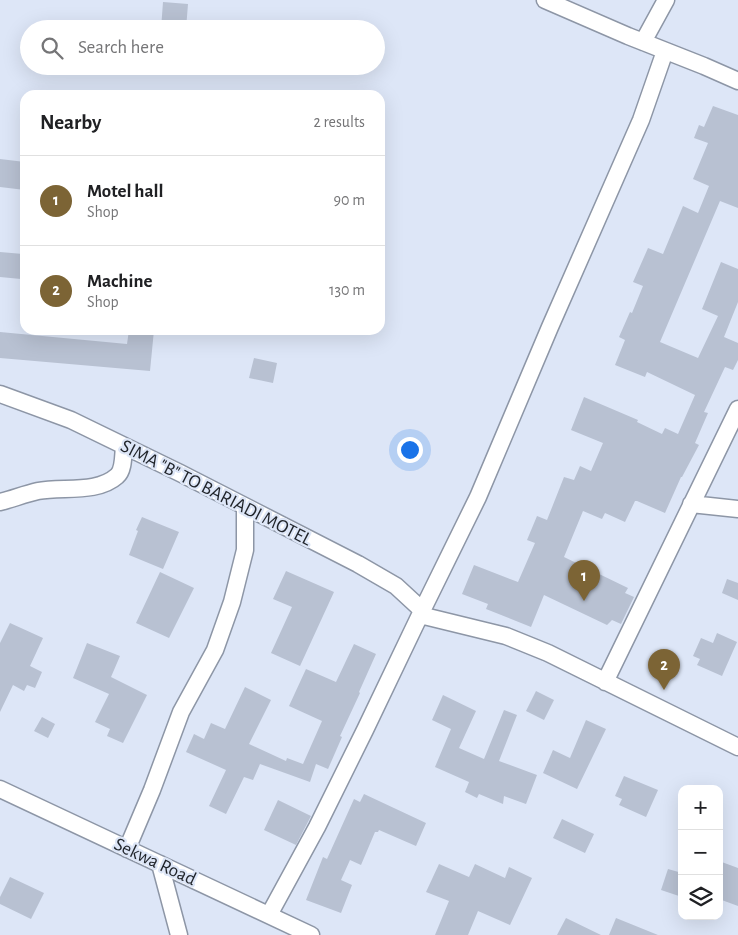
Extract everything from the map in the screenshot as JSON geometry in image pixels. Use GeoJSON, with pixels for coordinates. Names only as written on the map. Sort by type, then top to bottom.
{"type":"FeatureCollection","features":[{"type":"Feature","properties":{"kind":"street"},"geometry":{"type":"LineString","coordinates":[[545,0],[738,81]]}},
{"type":"Feature","properties":{"kind":"street"},"geometry":{"type":"LineString","coordinates":[[643,42],[666,0]]}},
{"type":"Feature","properties":{"kind":"street"},"geometry":{"type":"LineString","coordinates":[[270,916],[357,747],[478,497],[641,120],[665,51]]}},
{"type":"Feature","properties":{"kind":"street","name":"SIMA \"B\" TO BARIADI MOTEL"},"geometry":{"type":"LineString","coordinates":[[0,394],[71,420],[180,473],[358,564],[396,586],[421,612]]}},
{"type":"Feature","properties":{"kind":"street"},"geometry":{"type":"LineString","coordinates":[[605,682],[738,409]]}},
{"type":"Feature","properties":{"kind":"street"},"geometry":{"type":"LineString","coordinates":[[0,502],[38,491],[89,487],[106,483],[119,474],[124,446]]}},
{"type":"Feature","properties":{"kind":"street"},"geometry":{"type":"LineString","coordinates":[[691,504],[738,509]]}},
{"type":"Feature","properties":{"kind":"street"},"geometry":{"type":"LineString","coordinates":[[127,849],[152,790],[181,712],[215,650],[232,602],[244,550],[246,508]]}},
{"type":"Feature","properties":{"kind":"street"},"geometry":{"type":"LineString","coordinates":[[421,612],[506,636],[548,653],[738,747]]}},
{"type":"Feature","properties":{"kind":"street","name":"Sekwa Road"},"geometry":{"type":"LineString","coordinates":[[0,789],[311,935]]}},
{"type":"Feature","properties":{"kind":"street"},"geometry":{"type":"LineString","coordinates":[[160,864],[179,935]]}},
{"type":"Feature","properties":{"kind":"building"},"geometry":{"type":"Polygon","coordinates":[[[163,2],[188,4],[187,20],[162,20],[163,2]]]}},
{"type":"Feature","properties":{"kind":"building"},"geometry":{"type":"Polygon","coordinates":[[[713,106],[738,115],[738,208],[720,201],[660,342],[698,358],[718,316],[702,309],[721,262],[738,269],[738,302],[724,337],[738,343],[738,360],[733,370],[725,367],[704,412],[708,413],[695,443],[699,445],[681,477],[665,513],[637,501],[635,501],[625,522],[605,513],[602,519],[583,511],[564,557],[628,588],[625,593],[634,597],[621,624],[612,620],[607,625],[544,595],[531,627],[486,609],[488,604],[462,594],[474,565],[518,582],[535,543],[527,540],[537,516],[547,520],[564,477],[574,480],[580,466],[591,471],[603,443],[571,430],[584,397],[638,420],[637,422],[662,434],[665,428],[678,434],[695,395],[647,372],[645,377],[615,365],[625,340],[619,337],[630,312],[632,313],[643,286],[633,282],[648,248],[663,254],[683,206],[698,213],[709,186],[693,179],[708,143],[694,138],[699,125],[704,127],[713,106]]]}},
{"type":"Feature","properties":{"kind":"building"},"geometry":{"type":"Polygon","coordinates":[[[0,159],[20,161],[20,189],[0,187],[0,159]]]}},
{"type":"Feature","properties":{"kind":"building"},"geometry":{"type":"Polygon","coordinates":[[[0,252],[20,254],[20,279],[0,277],[0,252]]]}},
{"type":"Feature","properties":{"kind":"building"},"geometry":{"type":"Polygon","coordinates":[[[0,332],[127,344],[128,335],[154,335],[150,371],[0,358],[0,332]]]}},
{"type":"Feature","properties":{"kind":"building"},"geometry":{"type":"Polygon","coordinates":[[[254,358],[277,363],[273,383],[249,378],[254,358]]]}},
{"type":"Feature","properties":{"kind":"building"},"geometry":{"type":"Polygon","coordinates":[[[142,517],[179,532],[163,569],[129,555],[142,517]]]}},
{"type":"Feature","properties":{"kind":"building"},"geometry":{"type":"Polygon","coordinates":[[[286,571],[334,592],[300,666],[271,653],[292,607],[273,599],[286,571]]]}},
{"type":"Feature","properties":{"kind":"building"},"geometry":{"type":"Polygon","coordinates":[[[160,572],[194,588],[169,638],[136,623],[160,572]]]}},
{"type":"Feature","properties":{"kind":"building"},"geometry":{"type":"Polygon","coordinates":[[[727,579],[738,583],[738,600],[722,593],[727,579]]]}},
{"type":"Feature","properties":{"kind":"building"},"geometry":{"type":"Polygon","coordinates":[[[10,623],[43,638],[30,666],[42,672],[35,688],[27,685],[24,691],[13,685],[0,712],[0,643],[10,623]]]}},
{"type":"Feature","properties":{"kind":"building"},"geometry":{"type":"Polygon","coordinates":[[[717,633],[737,642],[722,676],[697,665],[700,659],[693,656],[701,638],[713,643],[717,633]]]}},
{"type":"Feature","properties":{"kind":"building"},"geometry":{"type":"Polygon","coordinates":[[[87,643],[120,656],[111,677],[147,695],[123,743],[107,736],[110,729],[95,722],[109,694],[73,678],[87,643]]]}},
{"type":"Feature","properties":{"kind":"building"},"geometry":{"type":"Polygon","coordinates":[[[354,644],[376,654],[340,736],[342,737],[328,769],[316,764],[310,782],[260,764],[253,780],[244,777],[226,814],[209,806],[226,770],[186,752],[194,734],[204,739],[211,723],[225,729],[245,687],[271,700],[249,744],[286,761],[287,758],[303,764],[322,721],[289,706],[306,669],[336,682],[354,644]]]}},
{"type":"Feature","properties":{"kind":"building"},"geometry":{"type":"Polygon","coordinates":[[[536,691],[554,700],[544,720],[526,711],[536,691]]]}},
{"type":"Feature","properties":{"kind":"building"},"geometry":{"type":"Polygon","coordinates":[[[443,695],[476,711],[459,748],[484,759],[504,710],[517,715],[499,761],[537,775],[526,804],[504,796],[503,804],[479,794],[477,798],[465,792],[469,782],[435,767],[451,729],[432,720],[443,695]]]}},
{"type":"Feature","properties":{"kind":"building"},"geometry":{"type":"Polygon","coordinates":[[[42,717],[55,724],[48,738],[34,731],[42,717]]]}},
{"type":"Feature","properties":{"kind":"building"},"geometry":{"type":"Polygon","coordinates":[[[586,720],[606,729],[577,789],[543,773],[553,750],[570,758],[586,720]]]}},
{"type":"Feature","properties":{"kind":"building"},"geometry":{"type":"Polygon","coordinates":[[[624,776],[658,790],[646,817],[619,805],[622,799],[615,796],[624,776]]]}},
{"type":"Feature","properties":{"kind":"building"},"geometry":{"type":"Polygon","coordinates":[[[364,794],[426,823],[416,846],[379,830],[375,832],[361,865],[350,860],[341,880],[352,885],[341,913],[306,900],[323,857],[327,859],[354,799],[360,802],[364,794]]]}},
{"type":"Feature","properties":{"kind":"building"},"geometry":{"type":"Polygon","coordinates":[[[278,800],[311,816],[296,845],[264,830],[278,800]]]}},
{"type":"Feature","properties":{"kind":"building"},"geometry":{"type":"Polygon","coordinates":[[[562,819],[594,834],[585,853],[553,838],[562,819]]]}},
{"type":"Feature","properties":{"kind":"building"},"geometry":{"type":"Polygon","coordinates":[[[723,862],[738,868],[738,906],[723,900],[723,862]]]}},
{"type":"Feature","properties":{"kind":"building"},"geometry":{"type":"Polygon","coordinates":[[[439,864],[469,877],[475,864],[505,878],[509,867],[532,878],[510,925],[478,911],[468,935],[435,935],[449,901],[426,892],[439,864]]]}},
{"type":"Feature","properties":{"kind":"building"},"geometry":{"type":"Polygon","coordinates":[[[668,869],[678,872],[678,896],[661,890],[668,869]]]}},
{"type":"Feature","properties":{"kind":"building"},"geometry":{"type":"Polygon","coordinates":[[[10,877],[44,893],[31,919],[0,904],[0,897],[10,877]]]}},
{"type":"Feature","properties":{"kind":"building"},"geometry":{"type":"Polygon","coordinates":[[[566,918],[601,935],[557,935],[566,918]]]}},
{"type":"Feature","properties":{"kind":"building"},"geometry":{"type":"Polygon","coordinates":[[[616,918],[658,935],[609,935],[616,918]]]}},
{"type":"Feature","properties":{"kind":"place","name":"Motel hall"},"geometry":{"type":"Point","coordinates":[584,601]}},
{"type":"Feature","properties":{"kind":"place","name":"Machine"},"geometry":{"type":"Point","coordinates":[664,690]}}]}
